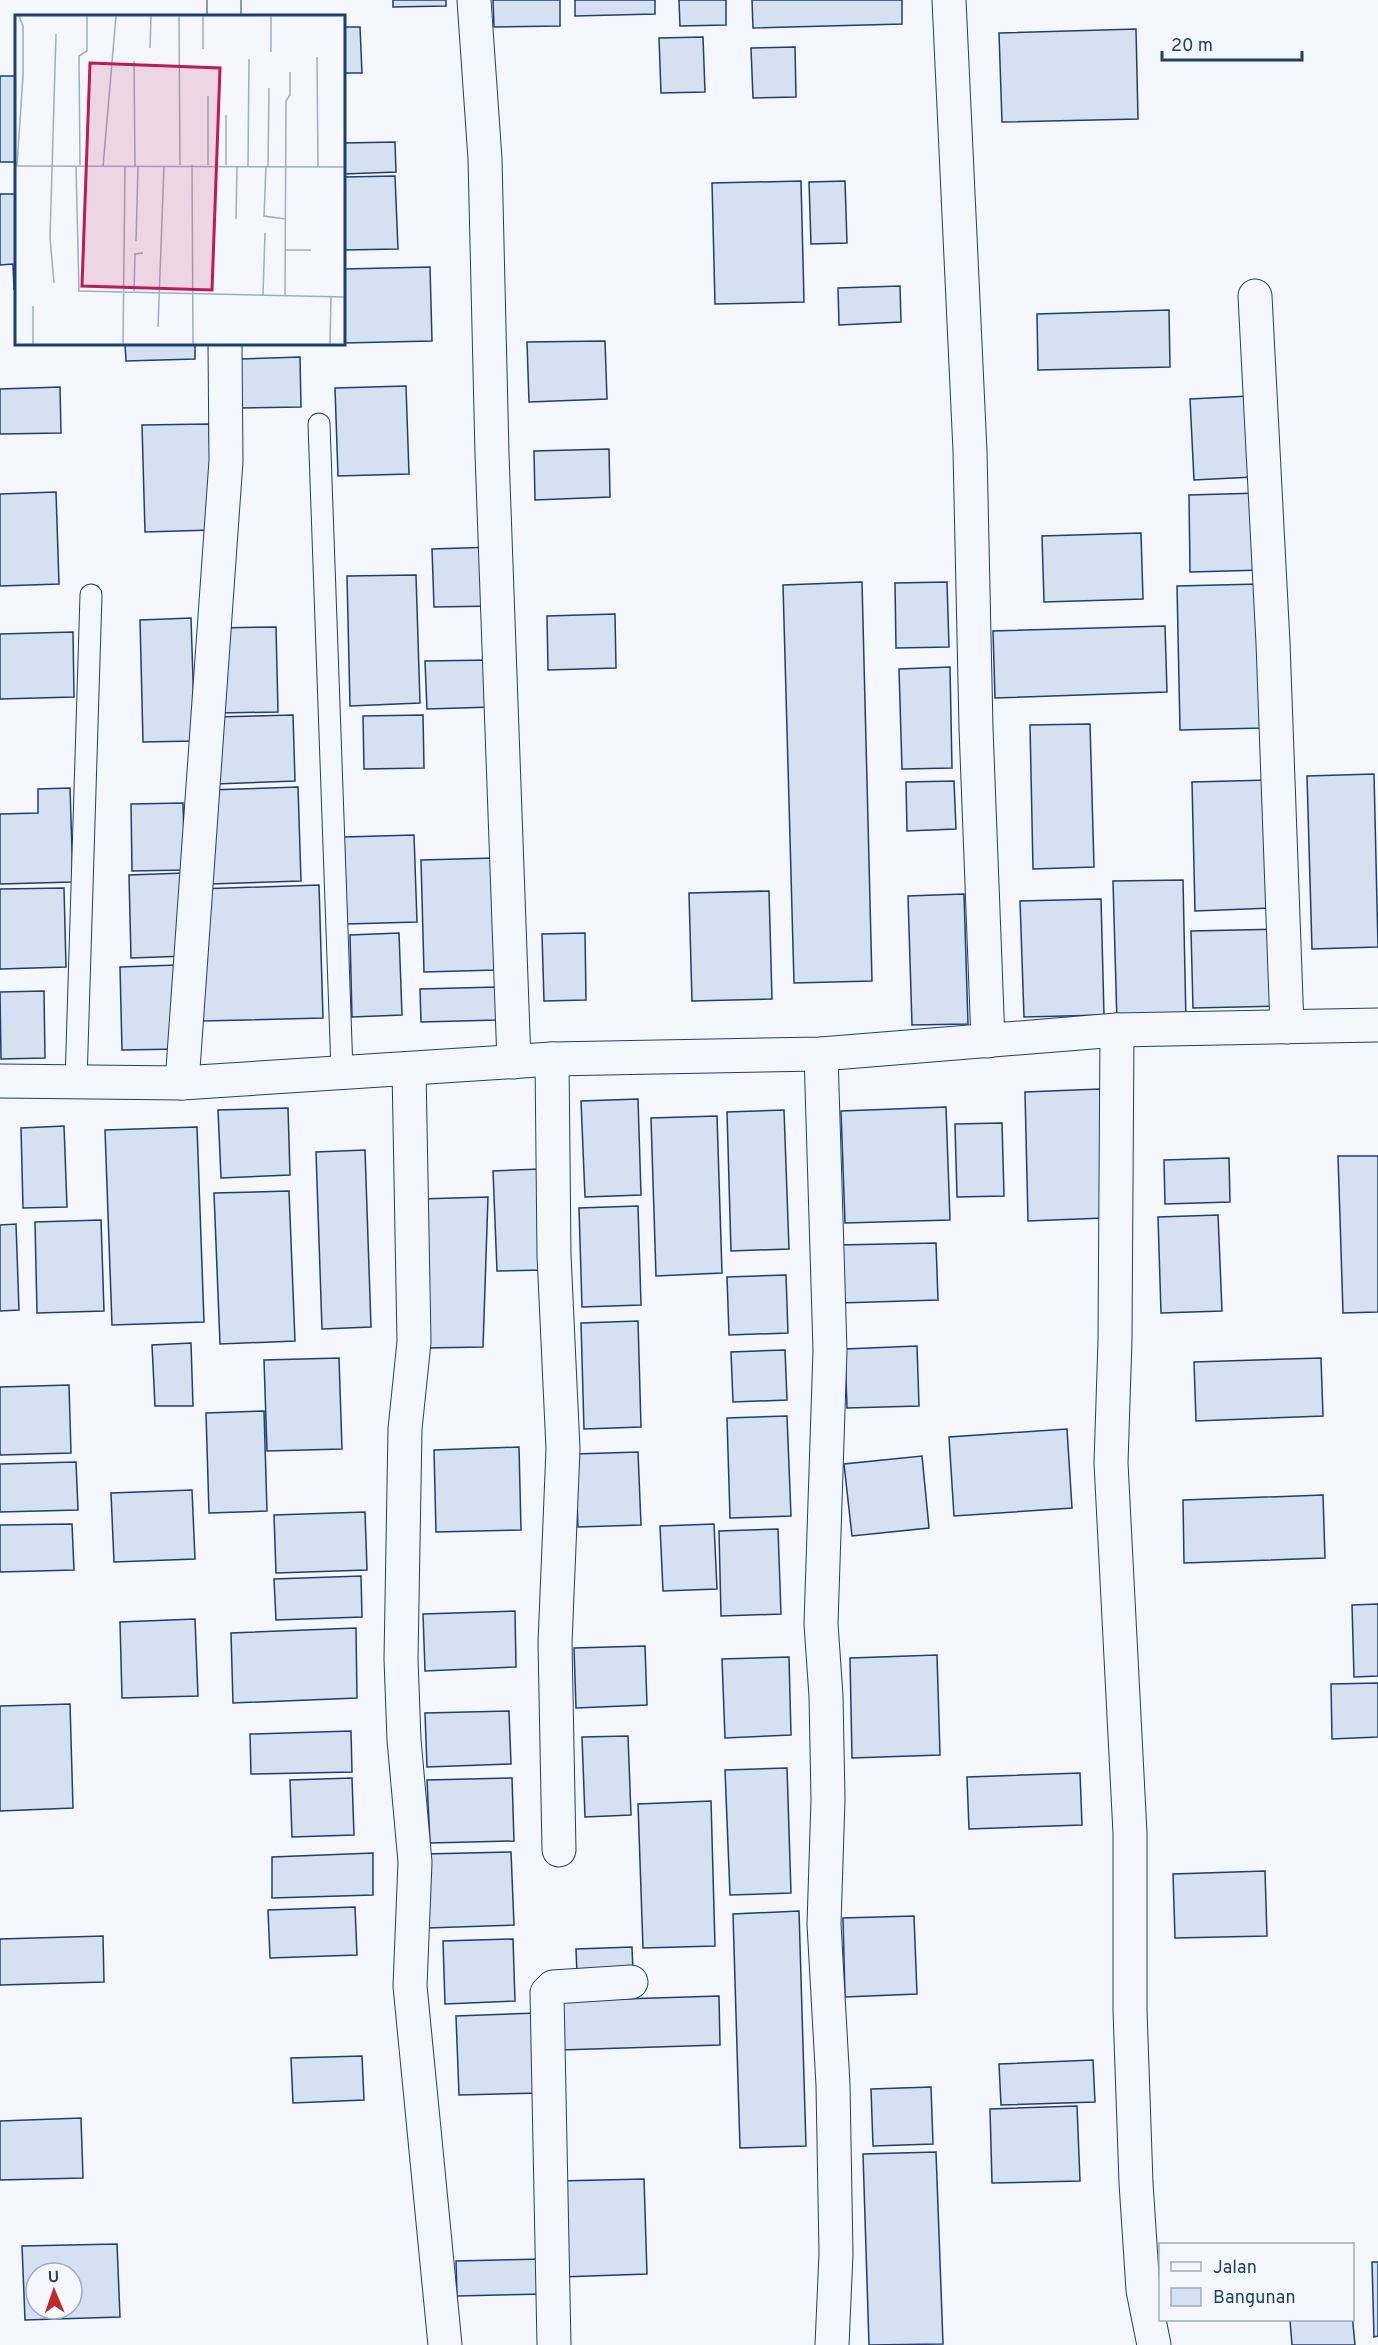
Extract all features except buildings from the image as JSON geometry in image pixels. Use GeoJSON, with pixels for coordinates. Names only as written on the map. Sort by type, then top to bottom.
{"type":"FeatureCollection","features":[{"type":"Feature","properties":{"kind":"street"},"geometry":{"type":"LineString","coordinates":[[474,0],[485,159],[492,454],[514,1062]]}},
{"type":"Feature","properties":{"kind":"street"},"geometry":{"type":"LineString","coordinates":[[949,0],[970,451],[976,728],[988,1041]]}},
{"type":"Feature","properties":{"kind":"street"},"geometry":{"type":"LineString","coordinates":[[1255,296],[1273,643],[1287,1027]]}},
{"type":"Feature","properties":{"kind":"street"},"geometry":{"type":"LineString","coordinates":[[182,1083],[226,461],[225,345]]}},
{"type":"Feature","properties":{"kind":"street"},"geometry":{"type":"LineString","coordinates":[[0,1081],[182,1083],[552,1059],[821,1054],[1117,1030],[1378,1025]]}},
{"type":"Feature","properties":{"kind":"street"},"geometry":{"type":"LineString","coordinates":[[1117,1030],[1115,1340],[1111,1463],[1130,1833],[1130,2010],[1136,2183],[1143,2290],[1154,2345]]}},
{"type":"Feature","properties":{"kind":"street"},"geometry":{"type":"LineString","coordinates":[[821,1054],[830,1350],[821,1624],[826,1696],[828,1799],[824,1924],[833,2085],[835,2220],[832,2345]]}},
{"type":"Feature","properties":{"kind":"street"},"geometry":{"type":"LineString","coordinates":[[552,1059],[554,1255],[563,1449],[555,1643],[559,1850]]}},
{"type":"Feature","properties":{"kind":"street"},"geometry":{"type":"LineString","coordinates":[[409,1069],[414,1342],[405,1429],[401,1659],[404,1740],[415,1862],[410,1986],[446,2345]]}},
{"type":"Feature","properties":{"kind":"street"},"geometry":{"type":"LineString","coordinates":[[554,2345],[547,1993],[553,1987],[632,1982]]}},
{"type":"Feature","properties":{"kind":"lane"},"geometry":{"type":"LineString","coordinates":[[319,424],[342,1071]]}},
{"type":"Feature","properties":{"kind":"lane"},"geometry":{"type":"LineString","coordinates":[[76,1082],[91,595]]}}]}
